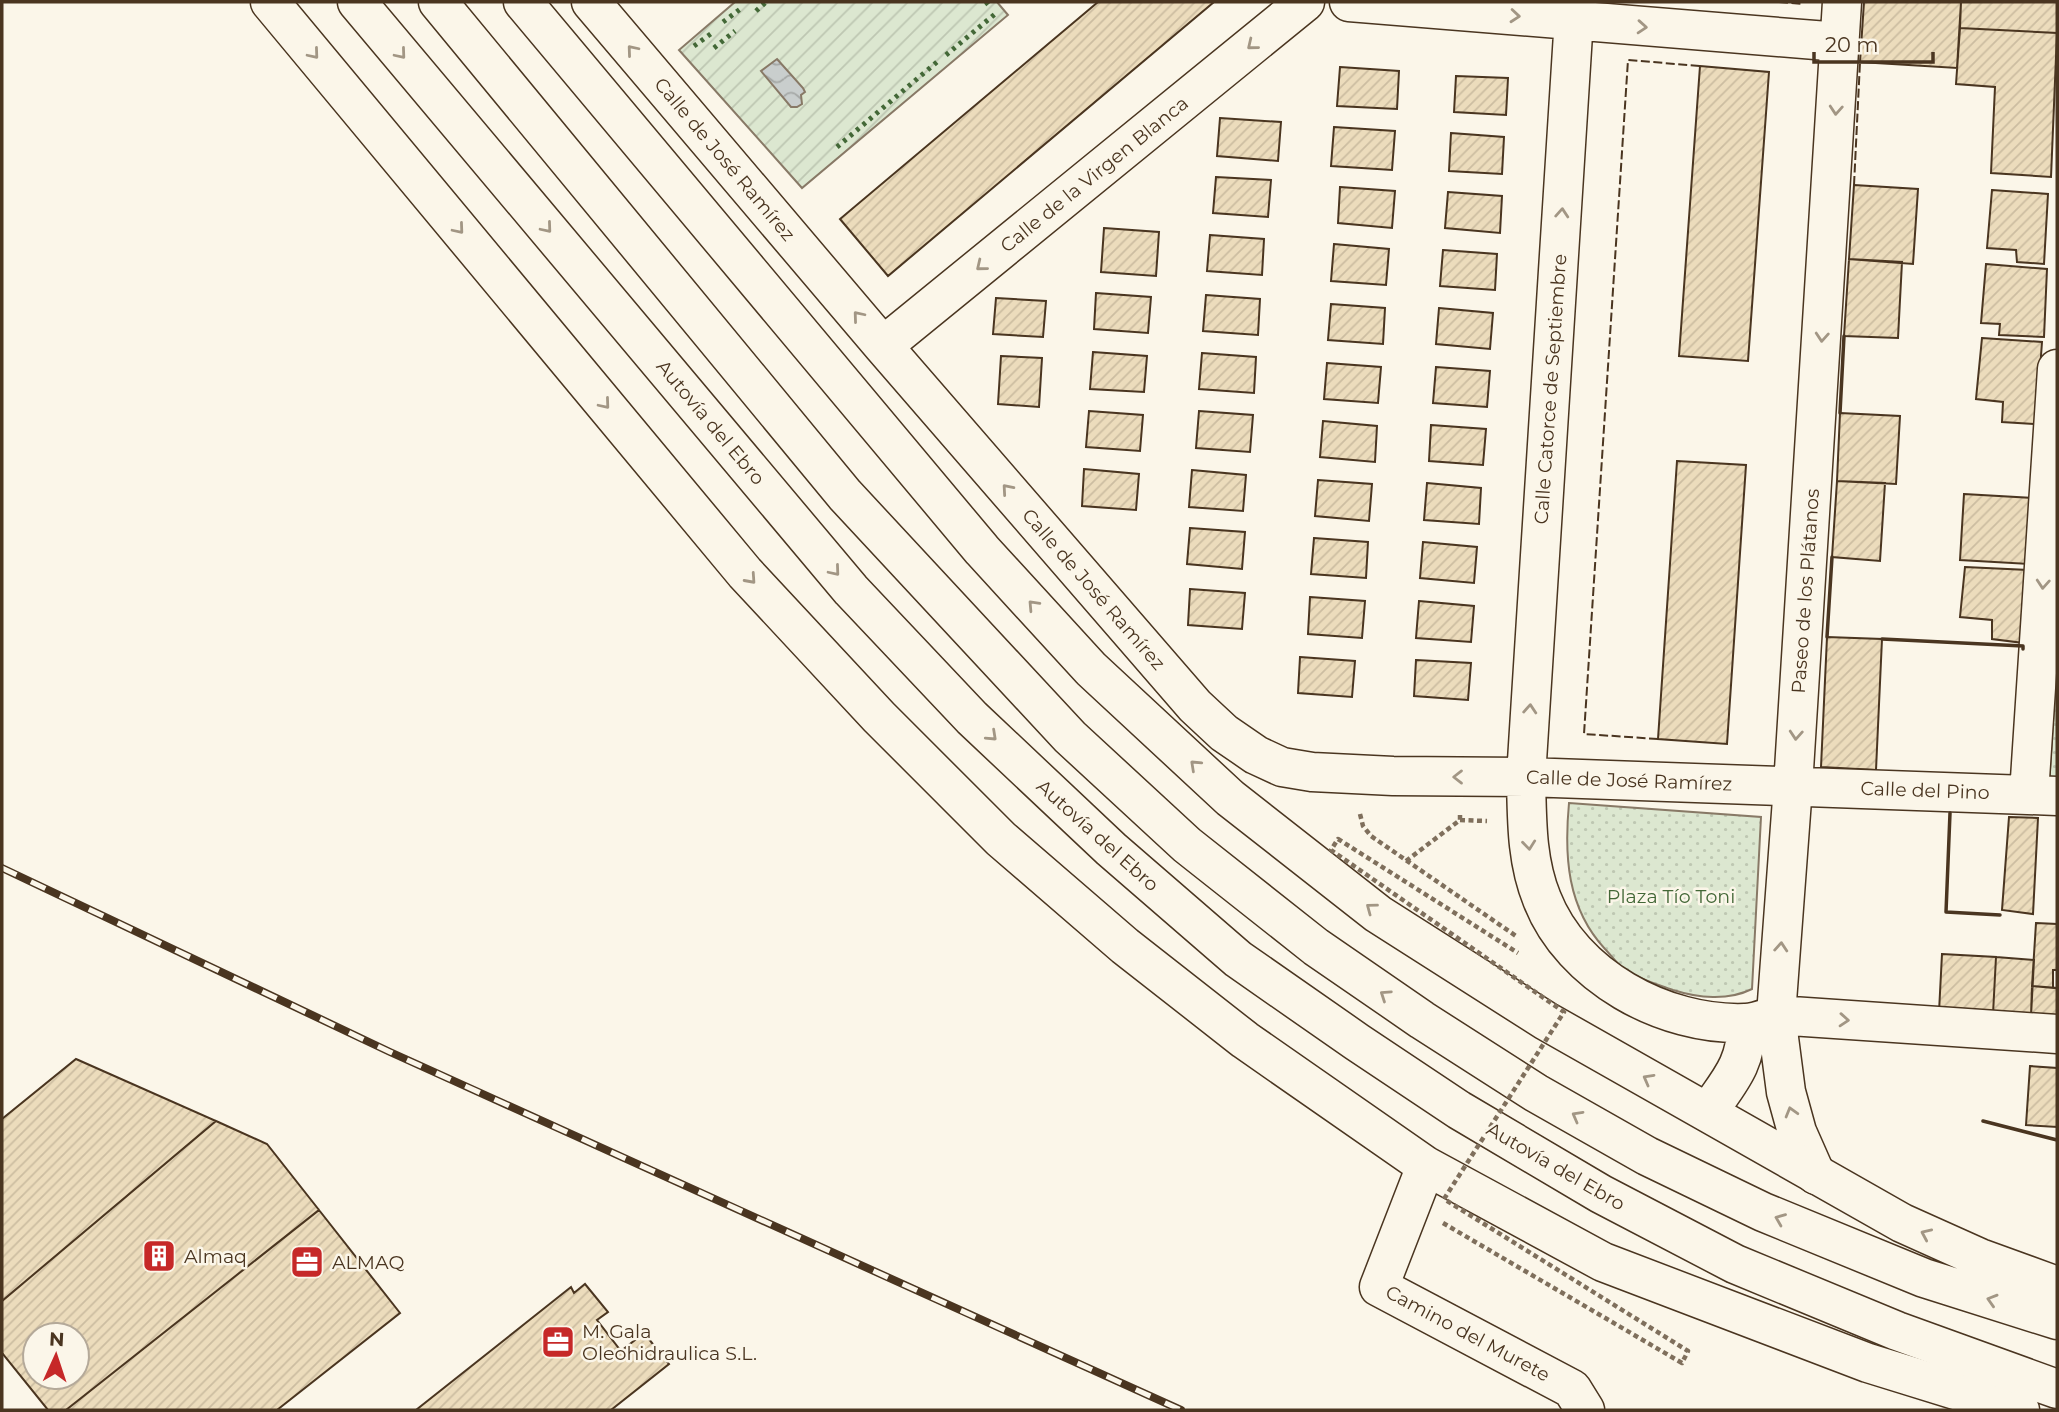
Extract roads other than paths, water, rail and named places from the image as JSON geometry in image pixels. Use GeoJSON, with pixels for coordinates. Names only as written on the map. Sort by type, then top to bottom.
{"type":"FeatureCollection","features":[{"type":"Feature","properties":{"kind":"main road"},"geometry":{"type":"LineString","coordinates":[[271,2],[745,573],[878,717],[1000,839],[1125,946],[1245,1040],[1426,1166],[1603,1262],[1868,1363],[2020,1410]]}},
{"type":"Feature","properties":{"kind":"main road","name":"Autovía del Ebro"},"geometry":{"type":"LineString","coordinates":[[357,2],[851,590],[972,718],[1111,849],[1238,958],[1458,1110],[1601,1194],[1735,1264],[1897,1331],[2057,1389]]}},
{"type":"Feature","properties":{"kind":"main road"},"geometry":{"type":"LineString","coordinates":[[438,2],[845,495],[1070,737],[1187,845],[1316,947],[1422,1020],[1536,1093],[1647,1156],[1763,1212],[1924,1278],[2057,1320]]}},
{"type":"Feature","properties":{"kind":"main road"},"geometry":{"type":"LineString","coordinates":[[523,2],[982,550],[1091,668],[1230,797],[1378,914],[1546,1021],[1902,1223],[1980,1258],[2057,1286]]}},
{"type":"Feature","properties":{"kind":"main road","name":"Calle de José Ramírez"},"geometry":{"type":"LineString","coordinates":[[591,2],[883,346],[1195,706],[1224,733],[1256,755],[1282,767],[1360,775],[1526,777],[1793,786]]}},
{"type":"Feature","properties":{"kind":"main road","name":"Calle de la Virgen Blanca"},"geometry":{"type":"LineString","coordinates":[[883,346],[1304,2]]}},
{"type":"Feature","properties":{"kind":"main road"},"geometry":{"type":"LineString","coordinates":[[1349,2],[1574,12],[1840,42]]}},
{"type":"Feature","properties":{"kind":"main road","name":"Paseo de los Plátanos"},"geometry":{"type":"LineString","coordinates":[[1816,1175],[1797,1132],[1762,1019],[1793,786],[1842,2]]}},
{"type":"Feature","properties":{"kind":"main road","name":"Calle Catorce de Septiembre"},"geometry":{"type":"LineString","coordinates":[[1526,777],[1574,12]]}},
{"type":"Feature","properties":{"kind":"main road"},"geometry":{"type":"LineString","coordinates":[[2043,795],[2057,369]]}},
{"type":"Feature","properties":{"kind":"main road"},"geometry":{"type":"LineString","coordinates":[[1526,777],[1529,847],[1534,877],[1542,901],[1573,949],[1592,968],[1621,990],[1654,1007],[1687,1017],[2057,1034]]}},
{"type":"Feature","properties":{"kind":"main road","name":"Calle del Pino"},"geometry":{"type":"LineString","coordinates":[[1793,786],[2043,795]]}},
{"type":"Feature","properties":{"kind":"main road"},"geometry":{"type":"LineString","coordinates":[[1708,1112],[1739,1068],[1762,1019]]}},
{"type":"Feature","properties":{"kind":"main road","name":"Camino del Murete"},"geometry":{"type":"LineString","coordinates":[[1426,1166],[1379,1287],[1572,1389],[1585,1410]]}},
{"type":"Feature","properties":{"kind":"water"},"geometry":{"type":"Polygon","coordinates":[[[777,59],[805,92],[801,95],[802,104],[797,107],[791,107],[761,71],[777,59]]]}},
{"type":"Feature","properties":{"kind":"railway"},"geometry":{"type":"LineString","coordinates":[[2,868],[390,1052],[1181,1410]]}},
{"type":"Feature","properties":{"kind":"place","name":"Almaq"},"geometry":{"type":"Point","coordinates":[159,1256]}},
{"type":"Feature","properties":{"kind":"place","name":"ALMAQ"},"geometry":{"type":"Point","coordinates":[307,1262]}},
{"type":"Feature","properties":{"kind":"place","name":"M. Gala Oleohidraulica S.L."},"geometry":{"type":"Point","coordinates":[558,1342]}},
{"type":"Feature","properties":{"kind":"park label","name":"Plaza Tío Toni"},"geometry":{"type":"Point","coordinates":[1671,896]}}]}
